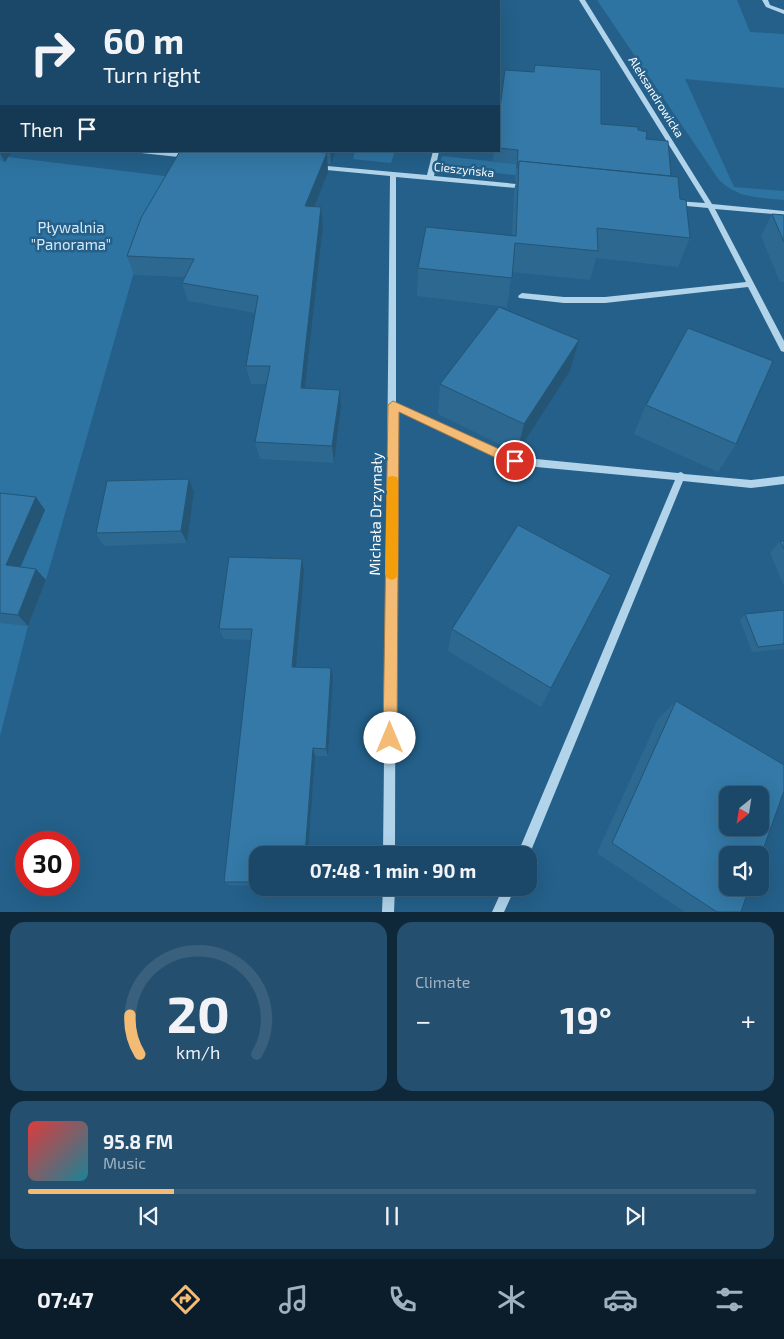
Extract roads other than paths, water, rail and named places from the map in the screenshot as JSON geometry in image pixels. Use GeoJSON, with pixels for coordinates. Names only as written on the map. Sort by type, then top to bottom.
{"type":"FeatureCollection","features":[{"type":"Feature","properties":{"kind":"street","name":"Aleksandrowicka"},"geometry":{"type":"LineString","coordinates":[[582,0],[710,206],[784,349]]}},
{"type":"Feature","properties":{"kind":"street"},"geometry":{"type":"LineString","coordinates":[[764,0],[768,6],[784,12]]}},
{"type":"Feature","properties":{"kind":"street"},"geometry":{"type":"LineString","coordinates":[[151,152],[193,156]]}},
{"type":"Feature","properties":{"kind":"street"},"geometry":{"type":"LineString","coordinates":[[430,177],[436,152]]}},
{"type":"Feature","properties":{"kind":"street","name":"Cieszyńska"},"geometry":{"type":"LineString","coordinates":[[307,166],[539,189]]}},
{"type":"Feature","properties":{"kind":"street","name":"Michała Drzymały"},"geometry":{"type":"LineString","coordinates":[[389,846],[393,174]]}},
{"type":"Feature","properties":{"kind":"street"},"geometry":{"type":"LineString","coordinates":[[666,202],[784,213]]}},
{"type":"Feature","properties":{"kind":"street"},"geometry":{"type":"LineString","coordinates":[[522,296],[564,300],[606,300],[751,284]]}},
{"type":"Feature","properties":{"kind":"street"},"geometry":{"type":"LineString","coordinates":[[393,405],[515,461],[751,484],[784,480]]}},
{"type":"Feature","properties":{"kind":"street"},"geometry":{"type":"LineString","coordinates":[[527,846],[681,476]]}},
{"type":"Feature","properties":{"kind":"street"},"geometry":{"type":"LineString","coordinates":[[388,912],[389,896]]}},
{"type":"Feature","properties":{"kind":"street"},"geometry":{"type":"LineString","coordinates":[[498,912],[505,896]]}},
{"type":"Feature","properties":{"kind":"park label","name":"Pływalnia \"Panorama\""},"geometry":{"type":"Point","coordinates":[71,236]}}]}
